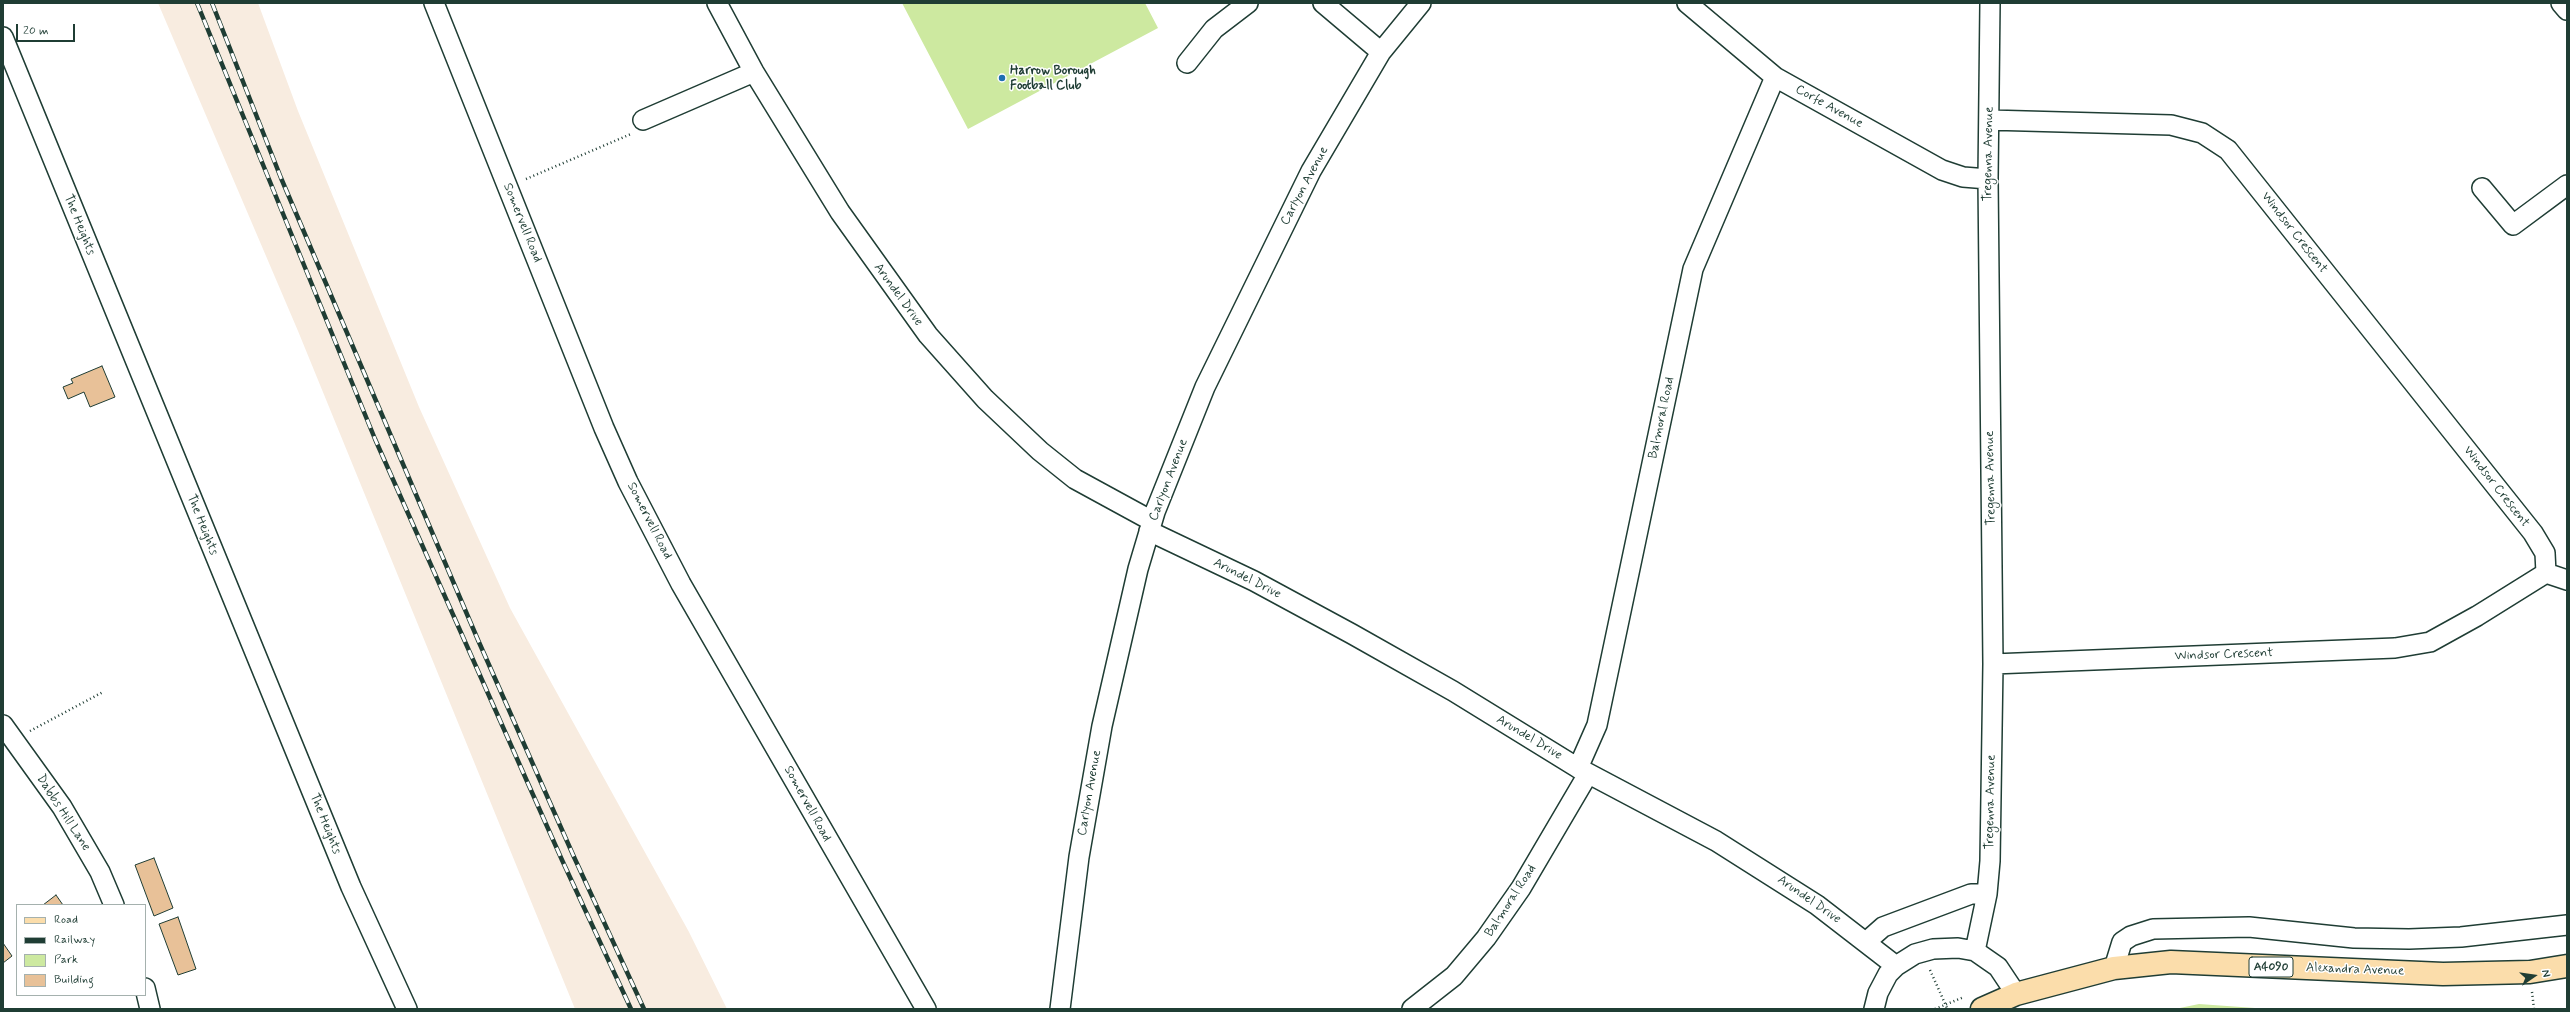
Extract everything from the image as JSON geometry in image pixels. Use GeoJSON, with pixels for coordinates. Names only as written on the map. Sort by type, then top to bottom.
{"type":"FeatureCollection","features":[{"type":"Feature","properties":{"kind":"main road","name":"Alexandra Avenue"},"geometry":{"type":"LineString","coordinates":[[1982,1009],[2016,994],[2114,968],[2171,962],[2443,974],[2530,972],[2567,966]]}},
{"type":"Feature","properties":{"kind":"street","name":"Somervell Road"},"geometry":{"type":"LineString","coordinates":[[434,3],[604,428],[648,522],[830,845],[926,1009]]}},
{"type":"Feature","properties":{"kind":"street","name":"Arundel Drive"},"geometry":{"type":"LineString","coordinates":[[717,3],[754,72],[840,212],[881,272],[928,336],[954,367],[1013,427],[1075,479],[1151,526],[1352,634],[1453,691],[1583,771],[1754,863],[1828,912],[1896,966]]}},
{"type":"Feature","properties":{"kind":"street"},"geometry":{"type":"LineString","coordinates":[[1187,63],[1214,29],[1248,3]]}},
{"type":"Feature","properties":{"kind":"street"},"geometry":{"type":"LineString","coordinates":[[1323,3],[1381,52]]}},
{"type":"Feature","properties":{"kind":"street","name":"Carlyon Avenue"},"geometry":{"type":"LineString","coordinates":[[1060,1009],[1079,857],[1101,734],[1138,569],[1151,526],[1205,387],[1311,171],[1381,52],[1421,3]]}},
{"type":"Feature","properties":{"kind":"street","name":"Corfe Avenue"},"geometry":{"type":"LineString","coordinates":[[1687,3],[1775,77],[1942,170],[1963,177],[1988,179]]}},
{"type":"Feature","properties":{"kind":"street","name":"Tregenna Avenue"},"geometry":{"type":"LineString","coordinates":[[1975,951],[1987,894],[1990,853],[1992,664],[1988,179],[1990,3]]}},
{"type":"Feature","properties":{"kind":"street"},"geometry":{"type":"LineString","coordinates":[[2561,3],[2567,10]]}},
{"type":"Feature","properties":{"kind":"street","name":"The Heights"},"geometry":{"type":"LineString","coordinates":[[3,38],[351,887],[407,1009]]}},
{"type":"Feature","properties":{"kind":"street"},"geometry":{"type":"LineString","coordinates":[[643,120],[754,72]]}},
{"type":"Feature","properties":{"kind":"street","name":"Balmoral Road"},"geometry":{"type":"LineString","coordinates":[[1412,1009],[1454,976],[1486,938],[1521,888],[1583,771],[1597,725],[1693,269],[1775,77]]}},
{"type":"Feature","properties":{"kind":"street","name":"Windsor Crescent"},"geometry":{"type":"LineString","coordinates":[[1989,120],[2171,125],[2202,133],[2228,150],[2533,533],[2545,553],[2546,573],[2477,616],[2430,642],[2395,648],[1992,664]]}},
{"type":"Feature","properties":{"kind":"street"},"geometry":{"type":"LineString","coordinates":[[2482,188],[2513,225],[2567,185]]}},
{"type":"Feature","properties":{"kind":"street"},"geometry":{"type":"LineString","coordinates":[[2546,573],[2567,580]]}},
{"type":"Feature","properties":{"kind":"street","name":"Dabbs Hill Lane"},"geometry":{"type":"LineString","coordinates":[[3,725],[62,807],[100,872],[114,904]]}},
{"type":"Feature","properties":{"kind":"street"},"geometry":{"type":"LineString","coordinates":[[1866,942],[1883,927],[1971,894],[1987,894]]}},
{"type":"Feature","properties":{"kind":"street"},"geometry":{"type":"LineString","coordinates":[[2114,968],[2122,942],[2131,936],[2153,929],[2249,928],[2354,938],[2409,939],[2461,937],[2567,925]]}},
{"type":"Feature","properties":{"kind":"street"},"geometry":{"type":"LineString","coordinates":[[1874,1009],[1878,993],[1888,974],[1896,966],[1921,952],[1946,947],[1975,951],[1998,967],[2016,994]]}},
{"type":"Feature","properties":{"kind":"street"},"geometry":{"type":"LineString","coordinates":[[146,992],[150,1009]]}},
{"type":"Feature","properties":{"kind":"path"},"geometry":{"type":"LineString","coordinates":[[508,187],[636,131],[643,120]]}},
{"type":"Feature","properties":{"kind":"path"},"geometry":{"type":"LineString","coordinates":[[15,742],[37,726],[103,692]]}},
{"type":"Feature","properties":{"kind":"path"},"geometry":{"type":"LineString","coordinates":[[1921,952],[1947,1008]]}},
{"type":"Feature","properties":{"kind":"shaded area"},"geometry":{"type":"Polygon","coordinates":[[[158,3],[258,3],[298,111],[419,407],[510,608],[689,932],[727,1009],[575,1009],[298,331],[158,3]]]}},
{"type":"Feature","properties":{"kind":"green space","name":"Harrow Borough Football Club"},"geometry":{"type":"Polygon","coordinates":[[[902,3],[1145,3],[1158,28],[968,129],[902,3]]]}},
{"type":"Feature","properties":{"kind":"green space"},"geometry":{"type":"Polygon","coordinates":[[[2199,1004],[2269,1009],[2175,1009],[2199,1004]]]}},
{"type":"Feature","properties":{"kind":"building"},"geometry":{"type":"Polygon","coordinates":[[[102,366],[115,397],[90,407],[84,392],[68,399],[63,387],[73,383],[71,379],[102,366]]]}},
{"type":"Feature","properties":{"kind":"building"},"geometry":{"type":"Polygon","coordinates":[[[154,858],[173,908],[154,916],[135,865],[154,858]]]}},
{"type":"Feature","properties":{"kind":"building"},"geometry":{"type":"Polygon","coordinates":[[[56,895],[62,904],[44,904],[56,895]]]}},
{"type":"Feature","properties":{"kind":"building"},"geometry":{"type":"Polygon","coordinates":[[[178,917],[196,969],[178,975],[159,924],[178,917]]]}},
{"type":"Feature","properties":{"kind":"building"},"geometry":{"type":"Polygon","coordinates":[[[3,943],[12,956],[3,963],[3,943]]]}},
{"type":"Feature","properties":{"kind":"railway"},"geometry":{"type":"LineString","coordinates":[[197,3],[375,439],[562,860],[631,1009]]}},
{"type":"Feature","properties":{"kind":"railway"},"geometry":{"type":"LineString","coordinates":[[212,3],[281,178],[478,640],[574,857],[644,1009]]}},
{"type":"Feature","properties":{"kind":"place","name":"Harrow Borough Football Club"},"geometry":{"type":"Point","coordinates":[1002,78]}}]}
